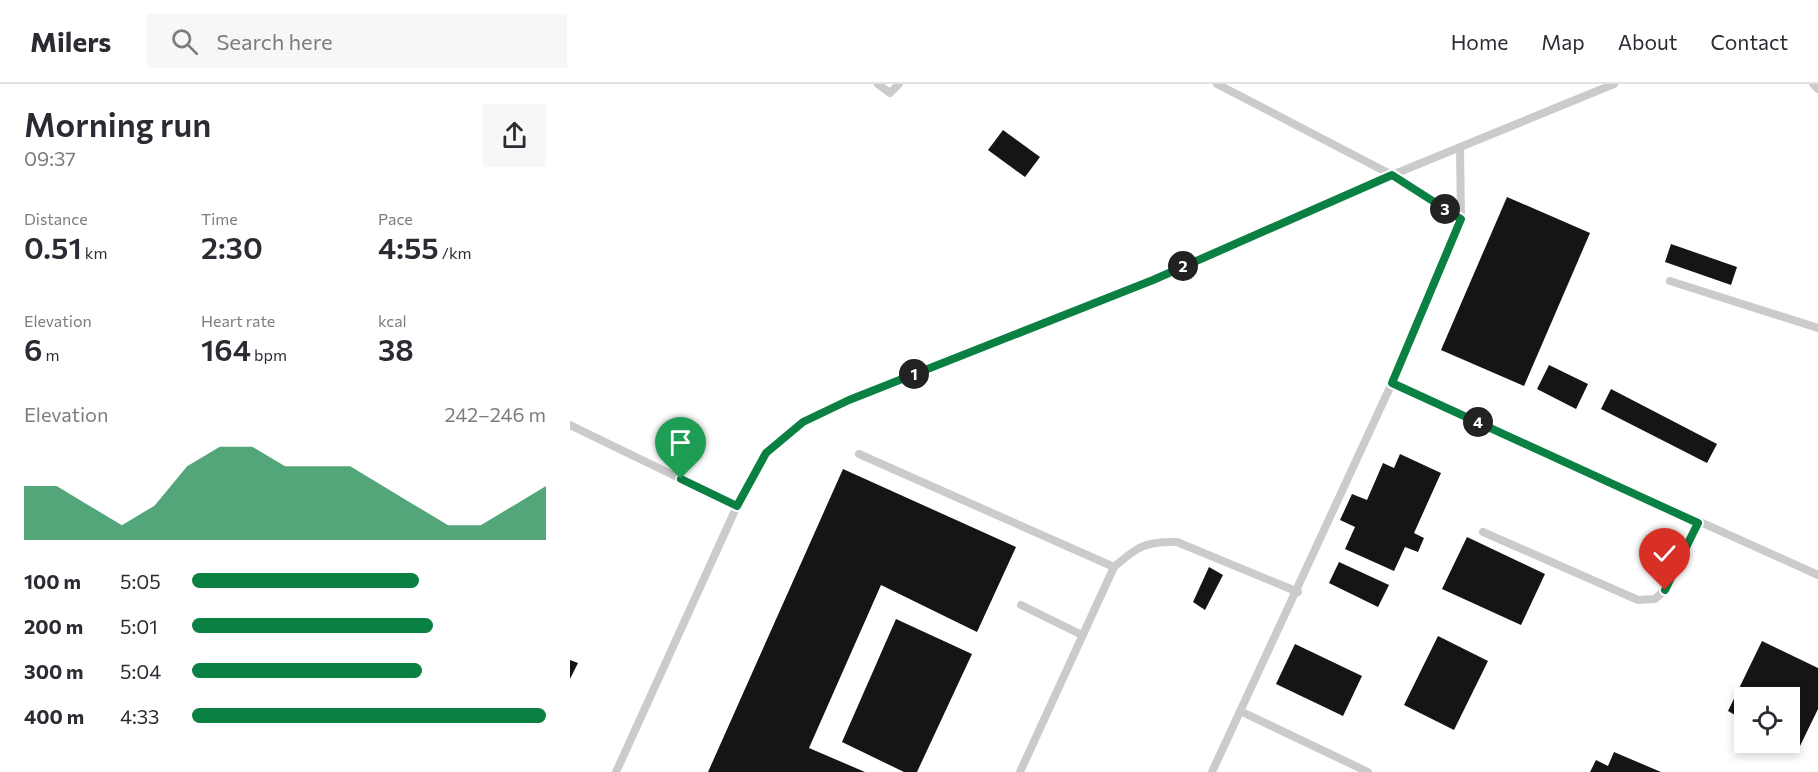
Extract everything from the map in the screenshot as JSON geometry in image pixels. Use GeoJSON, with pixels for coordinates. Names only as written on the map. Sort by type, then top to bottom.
{"type":"FeatureCollection","features":[{"type":"Feature","properties":{"kind":"lane"},"geometry":{"type":"LineString","coordinates":[[878,84],[890,93],[899,84]]}},
{"type":"Feature","properties":{"kind":"lane"},"geometry":{"type":"LineString","coordinates":[[1217,84],[1392,175],[1461,219]]}},
{"type":"Feature","properties":{"kind":"lane"},"geometry":{"type":"LineString","coordinates":[[616,772],[737,506],[766,453],[803,422],[849,400],[1153,280],[1392,175],[1614,84]]}},
{"type":"Feature","properties":{"kind":"lane"},"geometry":{"type":"LineString","coordinates":[[1813,84],[1818,89]]}},
{"type":"Feature","properties":{"kind":"lane"},"geometry":{"type":"LineString","coordinates":[[1212,772],[1298,592],[1392,383],[1461,219],[1460,148]]}},
{"type":"Feature","properties":{"kind":"lane"},"geometry":{"type":"LineString","coordinates":[[1670,281],[1818,328]]}},
{"type":"Feature","properties":{"kind":"lane"},"geometry":{"type":"LineString","coordinates":[[1392,383],[1698,523],[1818,575]]}},
{"type":"Feature","properties":{"kind":"lane"},"geometry":{"type":"LineString","coordinates":[[570,425],[737,506]]}},
{"type":"Feature","properties":{"kind":"lane"},"geometry":{"type":"LineString","coordinates":[[859,454],[1114,567]]}},
{"type":"Feature","properties":{"kind":"lane"},"geometry":{"type":"LineString","coordinates":[[1483,532],[1638,600],[1655,599],[1665,590],[1698,523]]}},
{"type":"Feature","properties":{"kind":"lane"},"geometry":{"type":"LineString","coordinates":[[1020,772],[1114,567],[1138,546],[1158,541],[1177,542],[1298,592]]}},
{"type":"Feature","properties":{"kind":"lane"},"geometry":{"type":"LineString","coordinates":[[1021,605],[1082,635]]}},
{"type":"Feature","properties":{"kind":"lane"},"geometry":{"type":"LineString","coordinates":[[1240,711],[1368,772]]}},
{"type":"Feature","properties":{"kind":"building"},"geometry":{"type":"Polygon","coordinates":[[[1003,130],[1040,157],[1025,177],[988,150],[1003,130]]]}},
{"type":"Feature","properties":{"kind":"building"},"geometry":{"type":"Polygon","coordinates":[[[1507,197],[1590,233],[1524,386],[1441,350],[1507,197]]]}},
{"type":"Feature","properties":{"kind":"building"},"geometry":{"type":"Polygon","coordinates":[[[1671,244],[1737,267],[1731,285],[1665,262],[1671,244]]]}},
{"type":"Feature","properties":{"kind":"building"},"geometry":{"type":"Polygon","coordinates":[[[1549,365],[1588,384],[1576,409],[1537,389],[1549,365]]]}},
{"type":"Feature","properties":{"kind":"building"},"geometry":{"type":"Polygon","coordinates":[[[1611,389],[1717,444],[1707,463],[1601,409],[1611,389]]]}},
{"type":"Feature","properties":{"kind":"building"},"geometry":{"type":"Polygon","coordinates":[[[1400,454],[1441,473],[1414,533],[1424,538],[1418,552],[1405,547],[1394,571],[1345,549],[1355,527],[1340,520],[1352,494],[1367,500],[1383,463],[1394,468],[1400,454]]]}},
{"type":"Feature","properties":{"kind":"building"},"geometry":{"type":"Polygon","coordinates":[[[843,469],[1016,547],[977,632],[881,585],[809,748],[865,772],[708,772],[843,469]]]}},
{"type":"Feature","properties":{"kind":"building"},"geometry":{"type":"Polygon","coordinates":[[[1467,537],[1545,574],[1521,625],[1442,589],[1467,537]]]}},
{"type":"Feature","properties":{"kind":"building"},"geometry":{"type":"Polygon","coordinates":[[[1339,562],[1389,585],[1378,607],[1329,583],[1339,562]]]}},
{"type":"Feature","properties":{"kind":"building"},"geometry":{"type":"Polygon","coordinates":[[[1209,567],[1223,575],[1205,610],[1193,602],[1209,567]]]}},
{"type":"Feature","properties":{"kind":"building"},"geometry":{"type":"Polygon","coordinates":[[[896,619],[972,654],[917,772],[904,772],[842,742],[896,619]]]}},
{"type":"Feature","properties":{"kind":"building"},"geometry":{"type":"Polygon","coordinates":[[[1438,636],[1488,661],[1454,730],[1404,705],[1438,636]]]}},
{"type":"Feature","properties":{"kind":"building"},"geometry":{"type":"Polygon","coordinates":[[[1762,641],[1818,668],[1818,709],[1800,746],[1800,687],[1740,687],[1762,641]]]}},
{"type":"Feature","properties":{"kind":"building"},"geometry":{"type":"Polygon","coordinates":[[[1295,644],[1362,676],[1343,716],[1276,684],[1295,644]]]}},
{"type":"Feature","properties":{"kind":"building"},"geometry":{"type":"Polygon","coordinates":[[[570,660],[578,663],[570,679],[570,660]]]}},
{"type":"Feature","properties":{"kind":"building"},"geometry":{"type":"Polygon","coordinates":[[[1734,699],[1734,714],[1728,711],[1734,699]]]}},
{"type":"Feature","properties":{"kind":"building"},"geometry":{"type":"Polygon","coordinates":[[[1614,752],[1661,772],[1590,772],[1596,760],[1608,766],[1614,752]]]}},
{"type":"Feature","properties":{"kind":"route"},"geometry":{"type":"LineString","coordinates":[[681,479],[737,506],[766,453],[803,422],[849,400],[1153,280],[1392,175],[1461,219],[1392,383],[1698,523],[1665,590]]}}]}
